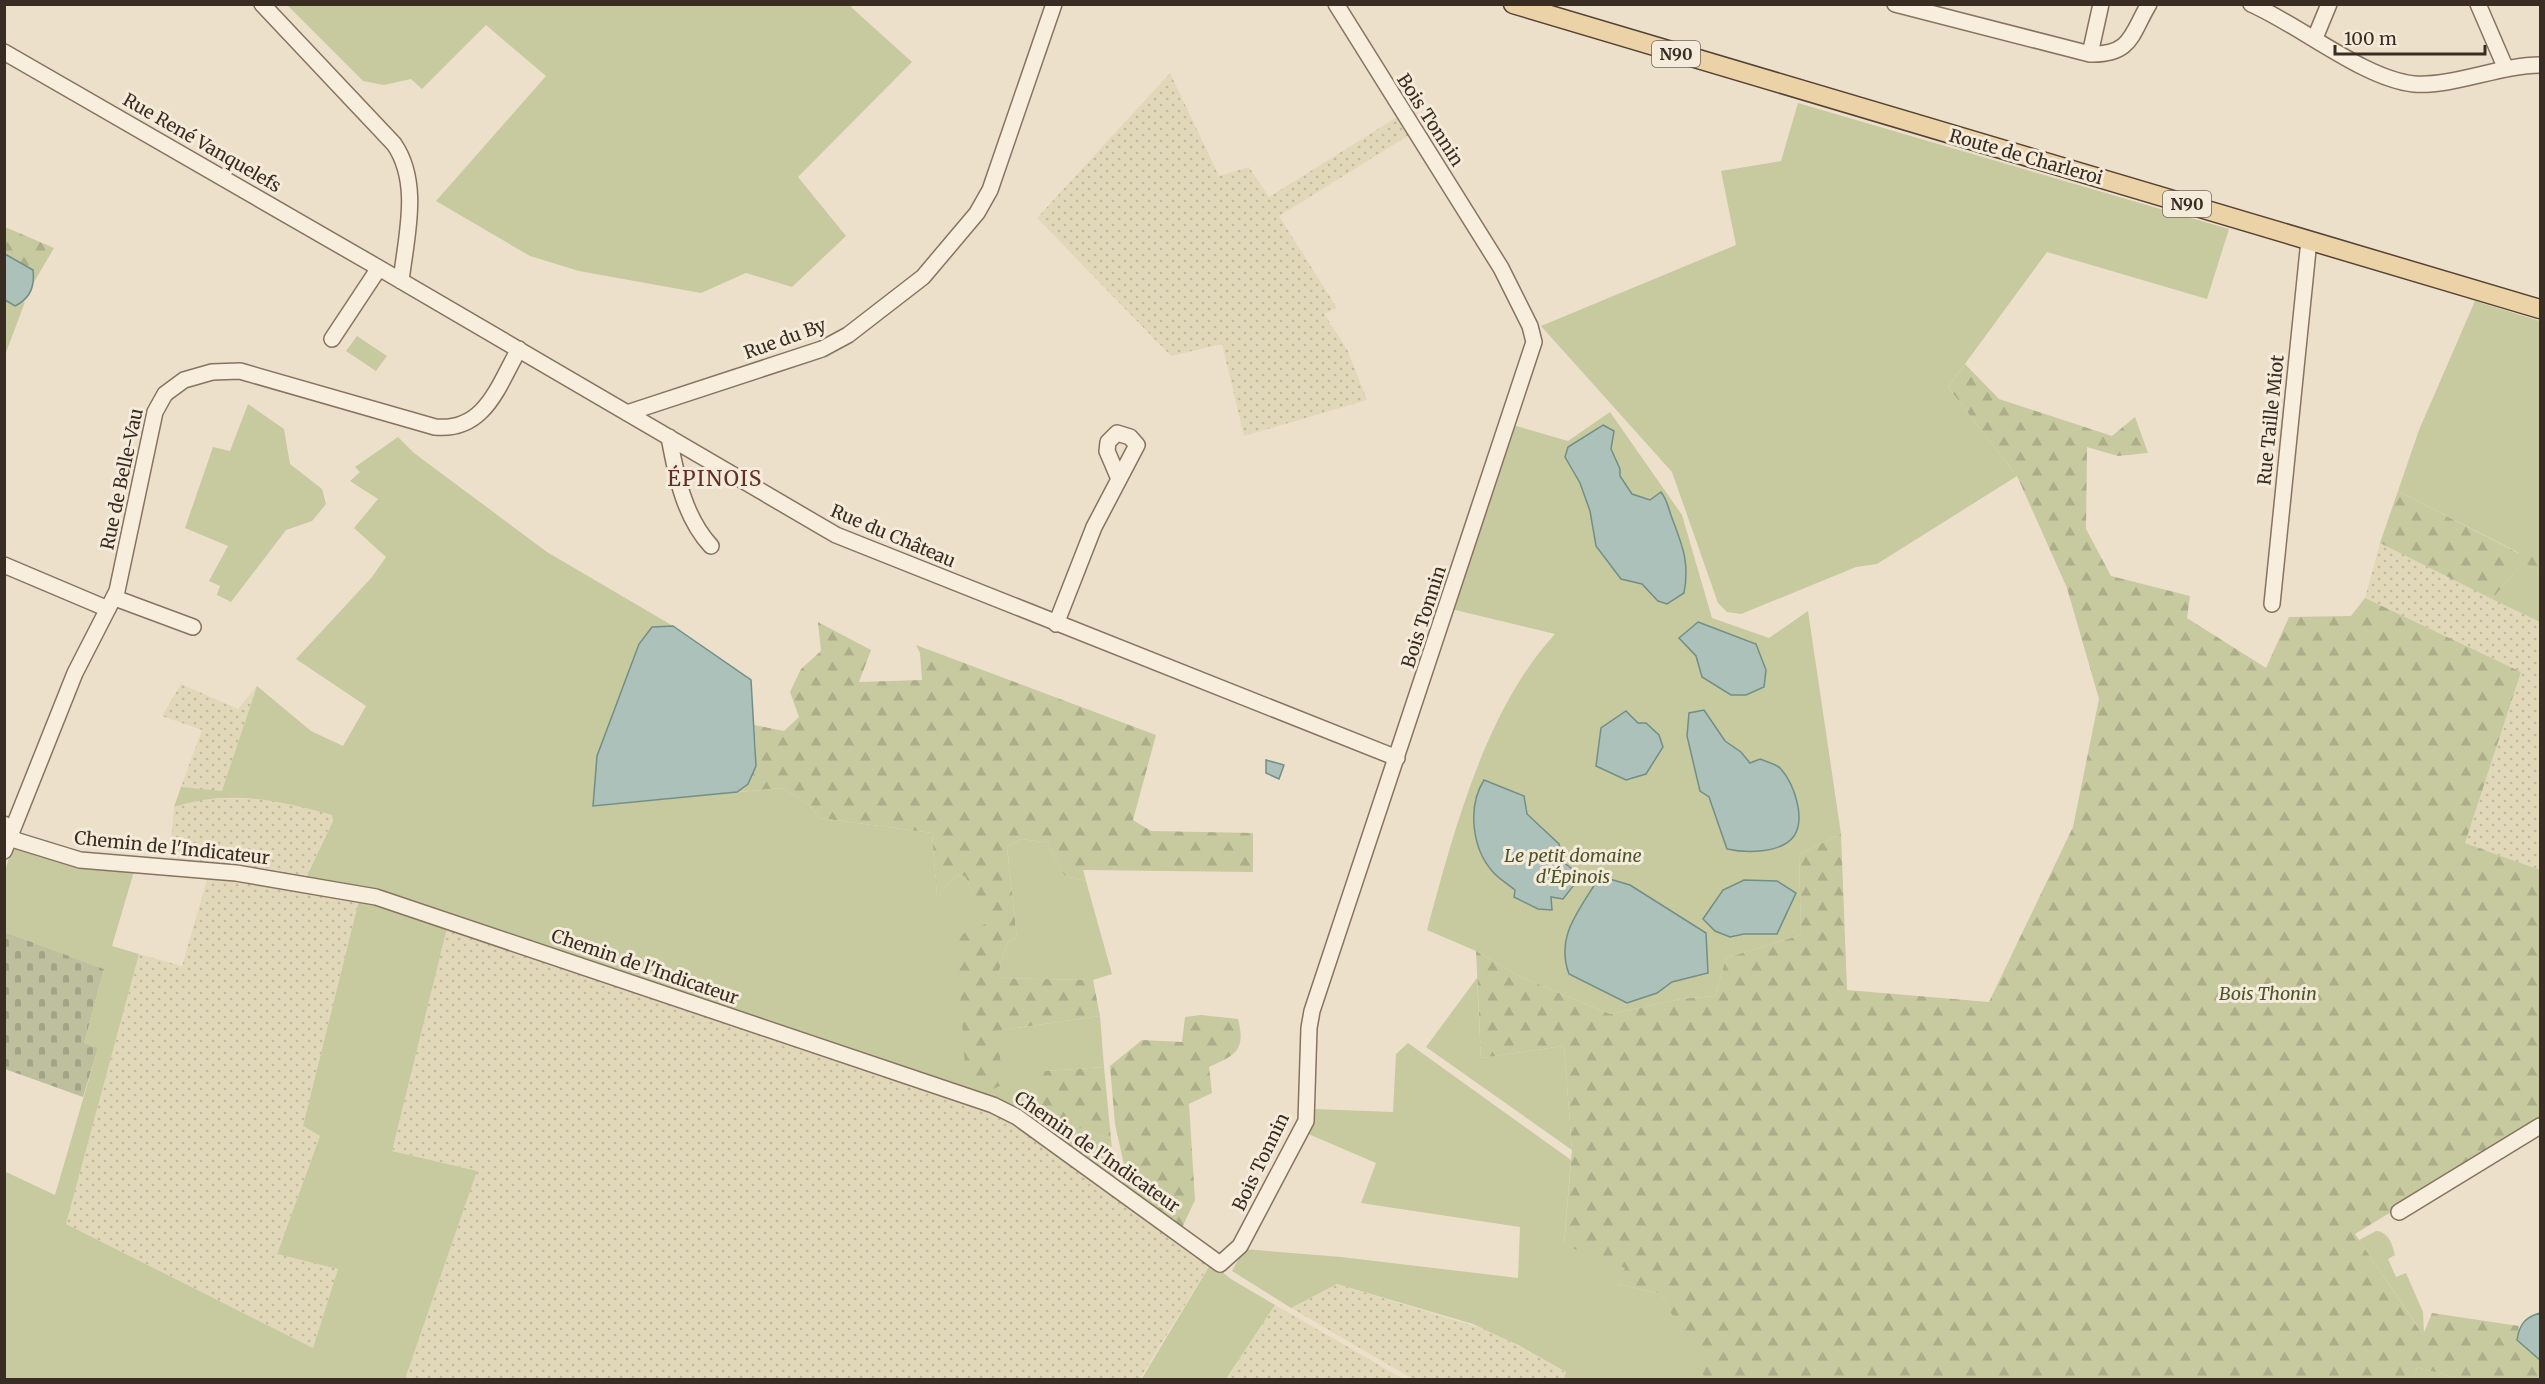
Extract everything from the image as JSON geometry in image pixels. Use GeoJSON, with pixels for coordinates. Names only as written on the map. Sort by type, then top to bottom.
{"type":"FeatureCollection","features":[{"type":"Feature","properties":{"kind":"main road","name":"Route de Charleroi"},"geometry":{"type":"LineString","coordinates":[[1513,4],[1839,103],[2541,309]]}},
{"type":"Feature","properties":{"kind":"street"},"geometry":{"type":"LineString","coordinates":[[262,4],[379,128],[402,158],[410,190],[410,207],[400,281]]}},
{"type":"Feature","properties":{"kind":"street","name":"Rue du By"},"geometry":{"type":"LineString","coordinates":[[627,413],[822,349],[848,335],[924,277],[972,220],[990,190],[1054,4]]}},
{"type":"Feature","properties":{"kind":"street","name":"Bois Tonnin"},"geometry":{"type":"LineString","coordinates":[[1220,1264],[1240,1246],[1306,1121],[1309,1028],[1312,1011],[1534,342],[1530,326],[1501,268],[1336,4]]}},
{"type":"Feature","properties":{"kind":"street"},"geometry":{"type":"LineString","coordinates":[[1895,4],[2090,54],[2109,54],[2127,45],[2149,4]]}},
{"type":"Feature","properties":{"kind":"street"},"geometry":{"type":"LineString","coordinates":[[2090,54],[2101,4]]}},
{"type":"Feature","properties":{"kind":"street"},"geometry":{"type":"LineString","coordinates":[[2251,4],[2276,15],[2370,69],[2415,84],[2431,84],[2505,69],[2541,65]]}},
{"type":"Feature","properties":{"kind":"street"},"geometry":{"type":"LineString","coordinates":[[2315,38],[2329,4]]}},
{"type":"Feature","properties":{"kind":"street"},"geometry":{"type":"LineString","coordinates":[[2478,4],[2505,69]]}},
{"type":"Feature","properties":{"kind":"street","name":"Rue René Vanquelefs"},"geometry":{"type":"LineString","coordinates":[[4,52],[379,267]]}},
{"type":"Feature","properties":{"kind":"street","name":"Rue Taille Miot"},"geometry":{"type":"LineString","coordinates":[[2272,604],[2309,240]]}},
{"type":"Feature","properties":{"kind":"street"},"geometry":{"type":"LineString","coordinates":[[332,339],[379,267],[627,413]]}},
{"type":"Feature","properties":{"kind":"street","name":"Rue de Belle-Vau"},"geometry":{"type":"LineString","coordinates":[[4,851],[8,829],[75,673],[94,632],[112,604],[155,412],[165,393],[172,387],[198,375],[240,371],[446,428],[466,423],[482,412],[519,349]]}},
{"type":"Feature","properties":{"kind":"street","name":"Rue du Château"},"geometry":{"type":"LineString","coordinates":[[627,413],[836,536],[1397,758]]}},
{"type":"Feature","properties":{"kind":"street"},"geometry":{"type":"LineString","coordinates":[[669,437],[674,462],[693,524],[711,546]]}},
{"type":"Feature","properties":{"kind":"street"},"geometry":{"type":"LineString","coordinates":[[1056,624],[1094,527],[1119,479]]}},
{"type":"Feature","properties":{"kind":"street"},"geometry":{"type":"LineString","coordinates":[[4,564],[112,604],[193,627]]}},
{"type":"Feature","properties":{"kind":"street","name":"Chemin de l'Indicateur"},"geometry":{"type":"LineString","coordinates":[[8,829],[15,840],[23,844],[81,860],[236,873],[376,897],[993,1105],[1017,1117],[1220,1264]]}},
{"type":"Feature","properties":{"kind":"street"},"geometry":{"type":"LineString","coordinates":[[2399,1212],[2541,1126]]}},
{"type":"Feature","properties":{"kind":"shaded area"},"geometry":{"type":"Polygon","coordinates":[[[1170,73],[1219,176],[1249,167],[1269,197],[1397,117],[1409,135],[1279,216],[1337,308],[1324,314],[1347,349],[1367,400],[1244,436],[1222,344],[1171,356],[1037,218],[1170,73]]]}},
{"type":"Feature","properties":{"kind":"shaded area"},"geometry":{"type":"Polygon","coordinates":[[[2380,543],[2540,622],[2540,870],[2465,843],[2521,672],[2365,598],[2380,543]]]}},
{"type":"Feature","properties":{"kind":"shaded area"},"geometry":{"type":"Polygon","coordinates":[[[181,684],[238,709],[257,686],[222,792],[181,787],[202,730],[162,716],[181,684]]]}},
{"type":"Feature","properties":{"kind":"shaded area"},"geometry":{"type":"Polygon","coordinates":[[[232,798],[279,800],[332,815],[333,820],[305,880],[169,862],[174,807],[194,800],[232,798]]]}},
{"type":"Feature","properties":{"kind":"shaded area"},"geometry":{"type":"Polygon","coordinates":[[[209,873],[360,896],[303,1126],[320,1136],[277,1253],[338,1269],[313,1348],[66,1224],[139,954],[182,966],[209,873]]]}},
{"type":"Feature","properties":{"kind":"shaded area"},"geometry":{"type":"Polygon","coordinates":[[[448,924],[1001,1113],[1211,1262],[1140,1379],[405,1379],[477,1171],[392,1151],[448,924]]]}},
{"type":"Feature","properties":{"kind":"shaded area"},"geometry":{"type":"Polygon","coordinates":[[[1337,1284],[1491,1331],[1567,1373],[1564,1380],[1413,1379],[1291,1308],[1337,1284]]]}},
{"type":"Feature","properties":{"kind":"shaded area"},"geometry":{"type":"Polygon","coordinates":[[[1275,1305],[1355,1351],[1403,1379],[1226,1380],[1275,1305]]]}},
{"type":"Feature","properties":{"kind":"green space"},"geometry":{"type":"Polygon","coordinates":[[[287,5],[853,5],[851,7],[912,62],[798,177],[846,236],[792,287],[746,273],[701,293],[579,271],[530,256],[436,201],[546,76],[486,25],[422,89],[411,79],[384,85],[363,81],[287,5]]]}},
{"type":"Feature","properties":{"kind":"green space"},"geometry":{"type":"Polygon","coordinates":[[[1798,103],[2229,229],[2207,299],[2047,252],[1948,387],[2017,476],[1877,564],[1856,567],[1741,614],[1727,612],[1718,603],[1672,472],[1541,326],[1736,245],[1721,171],[1781,161],[1798,103]]]}},
{"type":"Feature","properties":{"kind":"green space"},"geometry":{"type":"Polygon","coordinates":[[[5,227],[54,248],[34,282],[33,270],[5,254],[5,227]]]}},
{"type":"Feature","properties":{"kind":"green space"},"geometry":{"type":"Polygon","coordinates":[[[5,300],[15,306],[25,302],[5,355],[5,300]]]}},
{"type":"Feature","properties":{"kind":"green space"},"geometry":{"type":"Polygon","coordinates":[[[2475,301],[2540,321],[2540,540],[2535,537],[2519,553],[2398,491],[2419,430],[2475,301]]]}},
{"type":"Feature","properties":{"kind":"green space"},"geometry":{"type":"Polygon","coordinates":[[[357,336],[387,356],[376,371],[346,351],[357,336]]]}},
{"type":"Feature","properties":{"kind":"green space","name":"Bois Thonin"},"geometry":{"type":"Polygon","coordinates":[[[1965,364],[1999,399],[2112,436],[2135,417],[2148,453],[2118,456],[2087,447],[2086,529],[2111,576],[2190,596],[2187,618],[2266,668],[2289,617],[2351,616],[2365,598],[2521,672],[2465,843],[2540,870],[2540,1121],[2355,1234],[2423,1335],[2432,1313],[2519,1326],[2517,1340],[2540,1360],[2540,1379],[2460,1379],[2417,1367],[2414,1380],[1703,1379],[1704,1376],[1661,1294],[1618,1284],[1625,1268],[1564,1245],[1572,1150],[1564,1046],[1481,1058],[1476,951],[1521,977],[1610,1014],[1681,999],[1715,996],[1726,958],[1801,935],[1799,854],[1841,834],[1847,990],[1989,1002],[2073,827],[2099,699],[2067,588],[2017,476],[1948,387],[1965,364]]]}},
{"type":"Feature","properties":{"kind":"green space"},"geometry":{"type":"Polygon","coordinates":[[[248,404],[284,429],[290,464],[322,489],[326,504],[312,521],[286,530],[231,602],[217,595],[220,586],[209,581],[228,546],[185,528],[213,447],[230,451],[248,404]]]}},
{"type":"Feature","properties":{"kind":"green space","name":"Le petit domaine d'Épinois"},"geometry":{"type":"Polygon","coordinates":[[[1610,412],[1682,515],[1712,618],[1769,638],[1808,611],[1841,834],[1799,854],[1801,935],[1726,958],[1715,996],[1681,999],[1610,1014],[1521,977],[1476,951],[1427,930],[1461,813],[1491,735],[1509,698],[1531,664],[1555,634],[1451,609],[1513,425],[1568,441],[1610,412]]]}},
{"type":"Feature","properties":{"kind":"green space"},"geometry":{"type":"Polygon","coordinates":[[[398,437],[414,453],[547,552],[673,626],[652,627],[639,644],[614,804],[783,788],[809,805],[820,818],[932,833],[937,897],[957,875],[965,876],[989,924],[953,959],[995,1031],[1100,1016],[1104,1067],[1045,1071],[1032,1112],[1111,1139],[1115,1182],[1029,1121],[305,880],[333,821],[332,815],[273,801],[253,799],[214,799],[174,807],[181,787],[222,791],[257,686],[311,731],[343,746],[366,706],[296,659],[372,577],[386,557],[354,528],[378,499],[350,481],[360,472],[355,467],[398,437]]]}},
{"type":"Feature","properties":{"kind":"green space"},"geometry":{"type":"Polygon","coordinates":[[[2398,491],[2518,553],[2535,536],[2540,539],[2540,571],[2523,563],[2492,599],[2380,543],[2398,491]]]}},
{"type":"Feature","properties":{"kind":"green space"},"geometry":{"type":"Polygon","coordinates":[[[2523,563],[2540,571],[2540,622],[2492,599],[2523,563]]]}},
{"type":"Feature","properties":{"kind":"green space"},"geometry":{"type":"Polygon","coordinates":[[[818,622],[871,650],[859,682],[922,680],[920,653],[916,645],[1156,735],[1133,820],[1151,831],[1253,833],[1253,872],[1083,870],[1086,881],[1065,876],[1048,843],[1022,839],[1007,847],[1017,938],[1007,943],[997,978],[1093,980],[1100,1016],[996,1031],[1004,1084],[991,1090],[966,1083],[959,974],[953,959],[960,935],[988,923],[965,876],[957,875],[937,897],[932,833],[820,818],[809,805],[783,788],[737,792],[745,785],[754,770],[756,753],[754,725],[784,731],[799,717],[790,692],[801,669],[821,651],[818,622]]]}},
{"type":"Feature","properties":{"kind":"green space"},"geometry":{"type":"Polygon","coordinates":[[[1022,839],[1048,843],[1065,876],[1086,881],[1112,974],[1093,980],[997,978],[1007,943],[1017,938],[1007,847],[1022,839]]]}},
{"type":"Feature","properties":{"kind":"green space"},"geometry":{"type":"Polygon","coordinates":[[[15,849],[135,868],[112,946],[139,954],[66,1224],[313,1348],[338,1269],[277,1254],[320,1136],[303,1126],[360,896],[448,924],[392,1151],[477,1171],[405,1379],[5,1379],[4,1171],[55,1195],[98,1048],[84,1043],[104,969],[5,932],[5,875],[10,855],[15,849]]]}},
{"type":"Feature","properties":{"kind":"green space"},"geometry":{"type":"Polygon","coordinates":[[[5,932],[104,969],[84,1043],[98,1048],[83,1097],[5,1069],[5,932]]]}},
{"type":"Feature","properties":{"kind":"green space"},"geometry":{"type":"Polygon","coordinates":[[[1477,978],[1481,1058],[1564,1046],[1572,1150],[1426,1047],[1477,978]]]}},
{"type":"Feature","properties":{"kind":"green space"},"geometry":{"type":"Polygon","coordinates":[[[1201,1015],[1238,1019],[1241,1038],[1237,1050],[1232,1055],[1209,1067],[1212,1093],[1189,1104],[1195,1200],[1181,1230],[1123,1187],[1125,1169],[1115,1124],[1110,1066],[1142,1040],[1182,1042],[1185,1017],[1201,1015]]]}},
{"type":"Feature","properties":{"kind":"green space"},"geometry":{"type":"Polygon","coordinates":[[[1408,1043],[1571,1160],[1564,1244],[1626,1268],[1618,1284],[1661,1294],[1705,1376],[1703,1380],[1564,1379],[1566,1372],[1518,1345],[1473,1324],[1337,1284],[1291,1308],[1232,1271],[1244,1249],[1341,1257],[1518,1278],[1520,1227],[1361,1203],[1376,1163],[1306,1133],[1313,1109],[1393,1112],[1396,1054],[1408,1043]]]}},
{"type":"Feature","properties":{"kind":"green space"},"geometry":{"type":"Polygon","coordinates":[[[1104,1067],[1111,1139],[1032,1112],[1033,1097],[1045,1071],[1104,1067]]]}},
{"type":"Feature","properties":{"kind":"green space"},"geometry":{"type":"Polygon","coordinates":[[[2376,1231],[2387,1236],[2391,1243],[2395,1255],[2388,1259],[2396,1277],[2406,1273],[2423,1312],[2424,1336],[2359,1240],[2376,1231]]]}},
{"type":"Feature","properties":{"kind":"green space"},"geometry":{"type":"Polygon","coordinates":[[[1211,1263],[1231,1279],[1275,1305],[1226,1379],[1141,1380],[1211,1263]]]}},
{"type":"Feature","properties":{"kind":"green space"},"geometry":{"type":"Polygon","coordinates":[[[2417,1367],[2460,1379],[2414,1380],[2417,1367]]]}},
{"type":"Feature","properties":{"kind":"water"},"geometry":{"type":"Polygon","coordinates":[[[5,254],[33,270],[33,281],[28,296],[15,306],[5,300],[5,254]]]}},
{"type":"Feature","properties":{"kind":"water"},"geometry":{"type":"Polygon","coordinates":[[[1603,425],[1614,431],[1611,449],[1620,469],[1620,476],[1632,494],[1650,500],[1661,492],[1668,505],[1682,545],[1686,582],[1684,593],[1667,604],[1658,601],[1642,584],[1621,579],[1596,546],[1590,511],[1580,483],[1565,457],[1568,447],[1603,425]]]}},
{"type":"Feature","properties":{"kind":"water"},"geometry":{"type":"Polygon","coordinates":[[[1698,622],[1756,644],[1766,670],[1764,687],[1746,695],[1731,695],[1702,677],[1696,656],[1679,638],[1698,622]]]}},
{"type":"Feature","properties":{"kind":"water"},"geometry":{"type":"Polygon","coordinates":[[[673,626],[751,680],[756,766],[748,784],[737,792],[593,806],[597,756],[639,644],[652,627],[673,626]]]}},
{"type":"Feature","properties":{"kind":"water"},"geometry":{"type":"Polygon","coordinates":[[[1704,710],[1725,741],[1741,752],[1750,763],[1760,759],[1777,766],[1786,775],[1799,811],[1797,829],[1788,842],[1762,851],[1727,849],[1709,797],[1700,791],[1687,736],[1689,713],[1704,710]]]}},
{"type":"Feature","properties":{"kind":"water"},"geometry":{"type":"Polygon","coordinates":[[[1626,711],[1638,723],[1646,723],[1659,735],[1663,747],[1646,774],[1626,780],[1596,766],[1601,728],[1626,711]]]}},
{"type":"Feature","properties":{"kind":"water"},"geometry":{"type":"Polygon","coordinates":[[[1266,760],[1284,765],[1279,779],[1266,773],[1266,760]]]}},
{"type":"Feature","properties":{"kind":"water"},"geometry":{"type":"Polygon","coordinates":[[[1484,780],[1524,796],[1527,814],[1559,844],[1562,861],[1581,876],[1563,899],[1551,897],[1552,910],[1538,909],[1514,897],[1515,890],[1495,875],[1480,852],[1474,828],[1474,815],[1475,803],[1484,780]]]}},
{"type":"Feature","properties":{"kind":"water"},"geometry":{"type":"Polygon","coordinates":[[[1603,877],[1630,885],[1706,933],[1708,973],[1672,982],[1657,993],[1627,1003],[1569,974],[1565,960],[1565,948],[1571,924],[1598,879],[1603,877]]]}},
{"type":"Feature","properties":{"kind":"water"},"geometry":{"type":"Polygon","coordinates":[[[1744,880],[1777,881],[1796,893],[1777,934],[1744,934],[1730,937],[1715,931],[1703,919],[1723,890],[1744,880]]]}},
{"type":"Feature","properties":{"kind":"water"},"geometry":{"type":"Polygon","coordinates":[[[2540,1313],[2540,1360],[2517,1340],[2524,1322],[2540,1313]]]}},
{"type":"Feature","properties":{"kind":"district","name":"ÉPINOIS"},"geometry":{"type":"Point","coordinates":[715,479]}}]}
